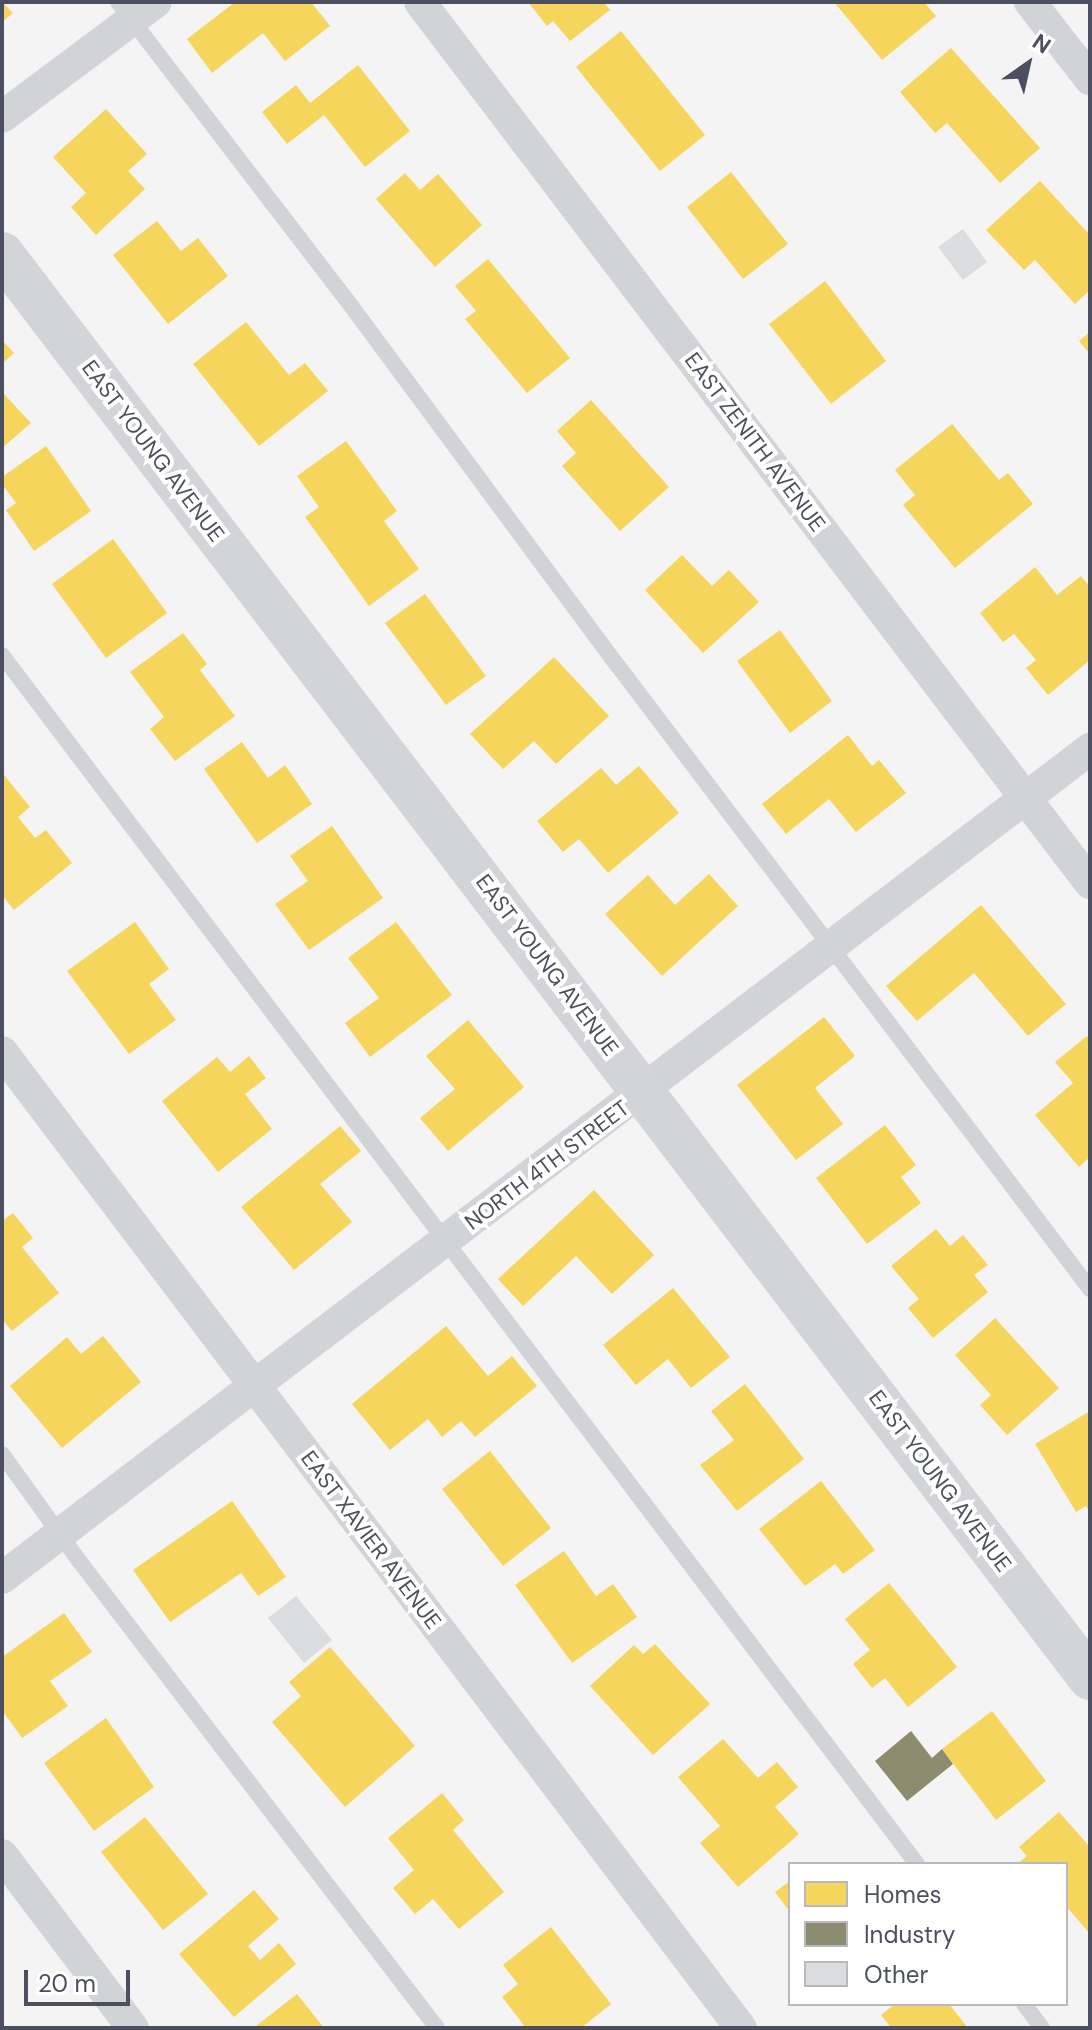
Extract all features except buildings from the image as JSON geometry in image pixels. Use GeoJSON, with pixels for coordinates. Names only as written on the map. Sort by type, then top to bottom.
{"type":"FeatureCollection","features":[{"type":"Feature","properties":{"kind":"street","name":"EAST ZENITH AVENUE"},"geometry":{"type":"LineString","coordinates":[[420,2],[1090,883]]}},
{"type":"Feature","properties":{"kind":"street"},"geometry":{"type":"LineString","coordinates":[[1030,2],[1090,79]]}},
{"type":"Feature","properties":{"kind":"street"},"geometry":{"type":"LineString","coordinates":[[2,117],[136,8]]}},
{"type":"Feature","properties":{"kind":"street","name":"EAST YOUNG AVENUE"},"geometry":{"type":"LineString","coordinates":[[2,254],[1090,1678]]}},
{"type":"Feature","properties":{"kind":"street","name":"NORTH 4TH STREET"},"geometry":{"type":"LineString","coordinates":[[2,1578],[1090,749]]}},
{"type":"Feature","properties":{"kind":"street","name":"EAST XAVIER AVENUE"},"geometry":{"type":"LineString","coordinates":[[2,1052],[741,2028]]}},
{"type":"Feature","properties":{"kind":"street"},"geometry":{"type":"LineString","coordinates":[[2,1855],[133,2028]]}},
{"type":"Feature","properties":{"kind":"lane"},"geometry":{"type":"LineString","coordinates":[[136,8],[352,307],[830,948],[1090,1289]]}},
{"type":"Feature","properties":{"kind":"lane"},"geometry":{"type":"LineString","coordinates":[[2,655],[915,1862]]}},
{"type":"Feature","properties":{"kind":"lane"},"geometry":{"type":"LineString","coordinates":[[2,1454],[437,2028]]}},
{"type":"Feature","properties":{"kind":"lane"},"geometry":{"type":"LineString","coordinates":[[1026,2006],[1042,2028]]}}]}
